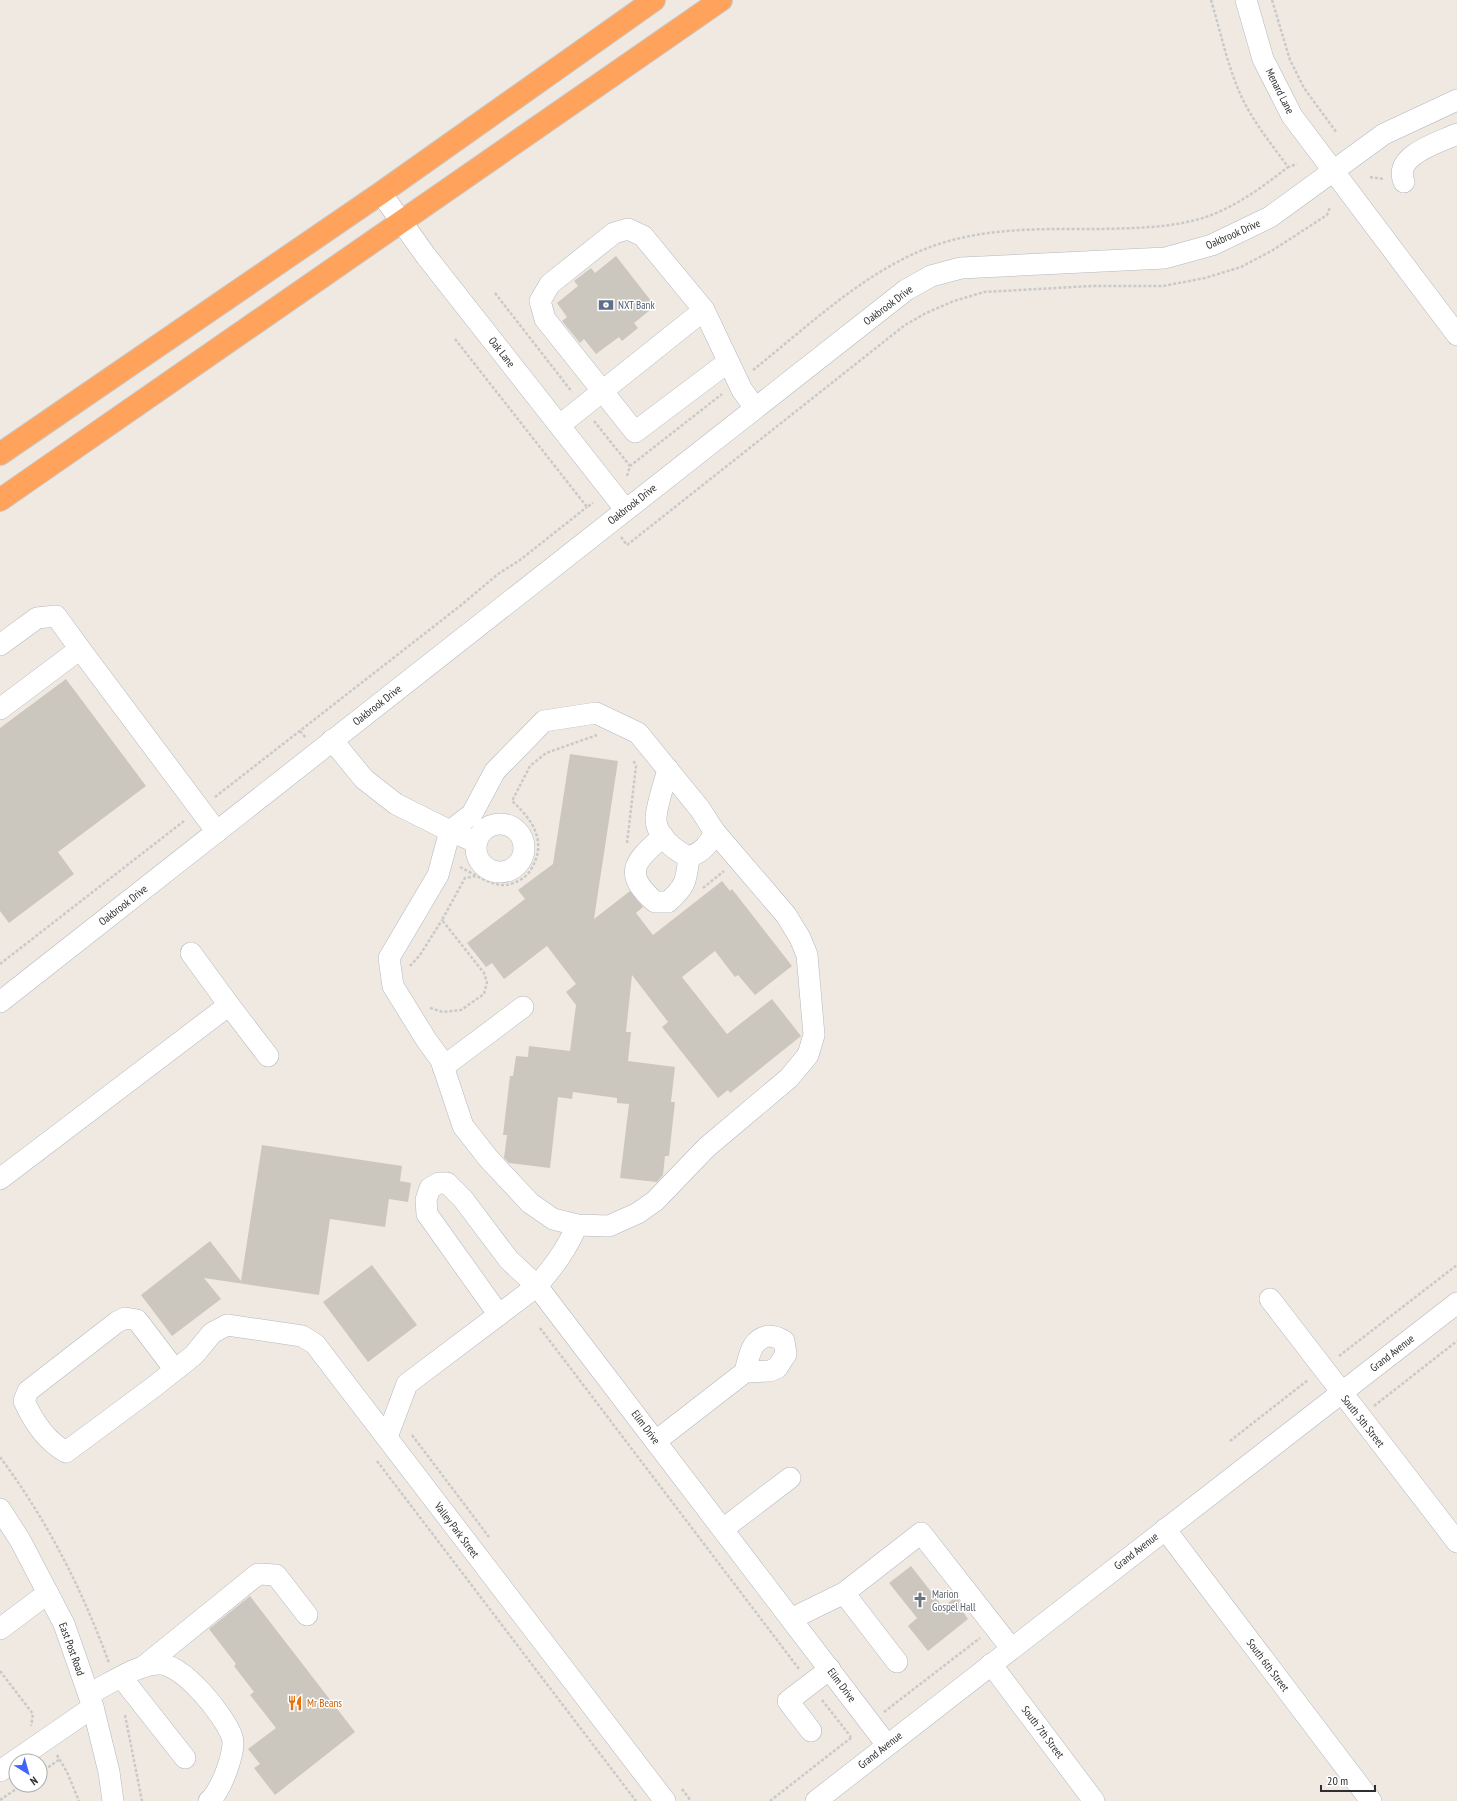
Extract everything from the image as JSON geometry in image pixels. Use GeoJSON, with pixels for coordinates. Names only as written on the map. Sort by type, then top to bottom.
{"type":"FeatureCollection","features":[{"type":"Feature","properties":{"kind":"highway"},"geometry":{"type":"LineString","coordinates":[[0,454],[381,193],[654,0]]}},
{"type":"Feature","properties":{"kind":"highway"},"geometry":{"type":"LineString","coordinates":[[0,500],[721,0]]}},
{"type":"Feature","properties":{"kind":"street","name":"Menard Lane"},"geometry":{"type":"LineString","coordinates":[[1246,0],[1263,59],[1292,116],[1335,170],[1457,335]]}},
{"type":"Feature","properties":{"kind":"street","name":"Oakbrook Drive"},"geometry":{"type":"LineString","coordinates":[[0,1002],[625,509],[906,290],[931,276],[962,268],[1165,258],[1212,245],[1270,217],[1384,134],[1457,100]]}},
{"type":"Feature","properties":{"kind":"street"},"geometry":{"type":"LineString","coordinates":[[1404,182],[1402,176],[1403,166],[1412,155],[1457,134]]}},
{"type":"Feature","properties":{"kind":"street","name":"Oak Lane"},"geometry":{"type":"LineString","coordinates":[[381,193],[431,262],[625,509]]}},
{"type":"Feature","properties":{"kind":"street"},"geometry":{"type":"LineString","coordinates":[[728,362],[635,432],[545,319],[540,301],[550,284],[614,233],[628,229],[643,236],[704,310],[742,390],[755,408]]}},
{"type":"Feature","properties":{"kind":"street"},"geometry":{"type":"LineString","coordinates":[[560,425],[704,310]]}},
{"type":"Feature","properties":{"kind":"street"},"geometry":{"type":"LineString","coordinates":[[0,645],[37,618],[56,616],[217,832]]}},
{"type":"Feature","properties":{"kind":"street"},"geometry":{"type":"LineString","coordinates":[[0,709],[80,649]]}},
{"type":"Feature","properties":{"kind":"street"},"geometry":{"type":"LineString","coordinates":[[596,713],[638,733],[700,809],[714,831],[786,915],[800,938],[807,955],[814,1016],[814,1035],[808,1055],[788,1078],[707,1147],[655,1201],[638,1213],[609,1226],[577,1225],[553,1219],[530,1203],[488,1158],[463,1126],[441,1060],[427,1041],[393,986],[389,958],[438,875],[450,831],[472,814],[495,771],[544,721],[596,713]]}},
{"type":"Feature","properties":{"kind":"street"},"geometry":{"type":"LineString","coordinates":[[332,740],[369,783],[396,804],[450,831],[476,842]]}},
{"type":"Feature","properties":{"kind":"street"},"geometry":{"type":"LineString","coordinates":[[668,769],[656,818],[657,827],[663,836],[669,844],[680,853],[689,857],[700,852],[709,844],[714,831]]}},
{"type":"Feature","properties":{"kind":"street"},"geometry":{"type":"LineString","coordinates":[[663,836],[641,856],[635,870],[635,879],[642,890],[655,902],[668,902],[681,891],[685,882],[689,857]]}},
{"type":"Feature","properties":{"kind":"street"},"geometry":{"type":"LineString","coordinates":[[192,953],[268,1056]]}},
{"type":"Feature","properties":{"kind":"street"},"geometry":{"type":"LineString","coordinates":[[0,1179],[229,1005]]}},
{"type":"Feature","properties":{"kind":"street"},"geometry":{"type":"LineString","coordinates":[[443,1067],[522,1007]]}},
{"type":"Feature","properties":{"kind":"street","name":"Elim Drive"},"geometry":{"type":"LineString","coordinates":[[498,1315],[427,1214],[426,1200],[430,1188],[440,1183],[447,1183],[463,1199],[509,1260],[537,1286],[887,1745]]}},
{"type":"Feature","properties":{"kind":"street"},"geometry":{"type":"LineString","coordinates":[[387,1437],[407,1384],[537,1286],[558,1261],[570,1242],[577,1225]]}},
{"type":"Feature","properties":{"kind":"street","name":"South 5th Street"},"geometry":{"type":"LineString","coordinates":[[1270,1299],[1457,1542]]}},
{"type":"Feature","properties":{"kind":"street","name":"Grand Avenue"},"geometry":{"type":"LineString","coordinates":[[817,1801],[1011,1648],[1457,1303]]}},
{"type":"Feature","properties":{"kind":"street"},"geometry":{"type":"LineString","coordinates":[[125,1318],[137,1320],[175,1370],[66,1452],[55,1446],[32,1418],[24,1401],[28,1391],[116,1322],[125,1318]]}},
{"type":"Feature","properties":{"kind":"street","name":"Valley Park Street"},"geometry":{"type":"LineString","coordinates":[[175,1370],[194,1355],[212,1333],[227,1326],[302,1336],[315,1344],[665,1801]]}},
{"type":"Feature","properties":{"kind":"street"},"geometry":{"type":"LineString","coordinates":[[656,1441],[745,1372]]}},
{"type":"Feature","properties":{"kind":"street"},"geometry":{"type":"LineString","coordinates":[[723,1529],[790,1478]]}},
{"type":"Feature","properties":{"kind":"street","name":"East Post Road"},"geometry":{"type":"LineString","coordinates":[[0,1509],[20,1540],[64,1624],[91,1701],[110,1772],[113,1801]]}},
{"type":"Feature","properties":{"kind":"street","name":"South 6th Street"},"geometry":{"type":"LineString","coordinates":[[1165,1529],[1371,1801]]}},
{"type":"Feature","properties":{"kind":"street"},"geometry":{"type":"LineString","coordinates":[[791,1619],[844,1593],[921,1533],[1011,1648]]}},
{"type":"Feature","properties":{"kind":"street"},"geometry":{"type":"LineString","coordinates":[[0,1771],[122,1678],[143,1667],[258,1574],[276,1575],[308,1615]]}},
{"type":"Feature","properties":{"kind":"street"},"geometry":{"type":"LineString","coordinates":[[0,1629],[48,1593]]}},
{"type":"Feature","properties":{"kind":"street"},"geometry":{"type":"LineString","coordinates":[[844,1593],[897,1662]]}},
{"type":"Feature","properties":{"kind":"street"},"geometry":{"type":"LineString","coordinates":[[143,1667],[160,1664],[182,1673],[208,1699],[233,1738],[228,1769],[213,1798],[209,1801]]}},
{"type":"Feature","properties":{"kind":"street","name":"South 7th Street"},"geometry":{"type":"LineString","coordinates":[[991,1664],[1094,1801]]}},
{"type":"Feature","properties":{"kind":"street"},"geometry":{"type":"LineString","coordinates":[[811,1731],[788,1701],[830,1669]]}},
{"type":"Feature","properties":{"kind":"street"},"geometry":{"type":"LineString","coordinates":[[122,1678],[185,1758]]}},
{"type":"Feature","properties":{"kind":"path"},"geometry":{"type":"LineString","coordinates":[[1211,0],[1234,80],[1243,100],[1256,123],[1288,167],[1297,164]]}},
{"type":"Feature","properties":{"kind":"path"},"geometry":{"type":"LineString","coordinates":[[1272,0],[1290,60],[1304,88],[1337,133]]}},
{"type":"Feature","properties":{"kind":"path"},"geometry":{"type":"LineString","coordinates":[[620,536],[627,545],[906,325],[926,313],[954,301],[984,292],[1092,286],[1163,286],[1205,278],[1241,266],[1273,250],[1327,215],[1330,207]]}},
{"type":"Feature","properties":{"kind":"path"},"geometry":{"type":"LineString","coordinates":[[495,293],[630,466]]}},
{"type":"Feature","properties":{"kind":"path"},"geometry":{"type":"LineString","coordinates":[[455,339],[587,507]]}},
{"type":"Feature","properties":{"kind":"path"},"geometry":{"type":"LineString","coordinates":[[0,964],[473,596],[498,574],[520,560],[593,503]]}},
{"type":"Feature","properties":{"kind":"path"},"geometry":{"type":"LineString","coordinates":[[300,731],[306,738]]}},
{"type":"Feature","properties":{"kind":"path"},"geometry":{"type":"LineString","coordinates":[[455,864],[490,882],[506,885],[518,881],[528,874],[538,859],[536,833],[530,821],[512,801],[530,766],[546,753],[595,735],[600,736]]}},
{"type":"Feature","properties":{"kind":"path"},"geometry":{"type":"LineString","coordinates":[[626,848],[636,766],[630,755]]}},
{"type":"Feature","properties":{"kind":"path"},"geometry":{"type":"LineString","coordinates":[[700,890],[729,867]]}},
{"type":"Feature","properties":{"kind":"path"},"geometry":{"type":"LineString","coordinates":[[409,966],[420,955],[442,920],[465,878],[477,876]]}},
{"type":"Feature","properties":{"kind":"path"},"geometry":{"type":"LineString","coordinates":[[428,1007],[442,1012],[461,1010],[484,994],[487,982],[484,973],[442,920]]}},
{"type":"Feature","properties":{"kind":"path"},"geometry":{"type":"LineString","coordinates":[[1338,1357],[1457,1264]]}},
{"type":"Feature","properties":{"kind":"path"},"geometry":{"type":"LineString","coordinates":[[540,1328],[851,1738]]}},
{"type":"Feature","properties":{"kind":"path"},"geometry":{"type":"LineString","coordinates":[[1370,1410],[1457,1341]]}},
{"type":"Feature","properties":{"kind":"path"},"geometry":{"type":"LineString","coordinates":[[1230,1441],[1310,1379]]}},
{"type":"Feature","properties":{"kind":"path"},"geometry":{"type":"LineString","coordinates":[[377,1461],[636,1801]]}},
{"type":"Feature","properties":{"kind":"path"},"geometry":{"type":"LineString","coordinates":[[878,1717],[994,1627]]}},
{"type":"Feature","properties":{"kind":"path"},"geometry":{"type":"LineString","coordinates":[[770,1801],[857,1733]]}},
{"type":"Feature","properties":{"kind":"path"},"geometry":{"type":"LineString","coordinates":[[48,1768],[60,1760]]}},
{"type":"Feature","properties":{"kind":"path"},"geometry":{"type":"LineString","coordinates":[[0,1800],[10,1793]]}},
{"type":"Feature","properties":{"kind":"building","name":"NXT Bank"},"geometry":{"type":"Polygon","coordinates":[[[616,256],[655,306],[634,323],[638,328],[622,341],[619,337],[596,354],[584,339],[580,343],[562,321],[567,317],[557,303],[578,286],[574,281],[591,268],[595,273],[616,256]]]}},
{"type":"Feature","properties":{"kind":"building"},"geometry":{"type":"Polygon","coordinates":[[[66,679],[146,786],[58,852],[74,874],[9,923],[0,911],[0,728],[66,679]]]}},
{"type":"Feature","properties":{"kind":"building"},"geometry":{"type":"Polygon","coordinates":[[[570,754],[618,761],[594,919],[630,891],[643,907],[636,913],[653,935],[722,881],[730,891],[732,889],[792,966],[755,995],[738,975],[735,977],[715,951],[682,977],[727,1034],[772,999],[801,1036],[730,1093],[728,1090],[718,1098],[662,1027],[668,1022],[632,975],[626,1032],[631,1032],[628,1061],[675,1067],[671,1102],[675,1102],[669,1156],[665,1156],[663,1175],[657,1182],[620,1178],[629,1104],[617,1103],[617,1098],[573,1092],[572,1099],[558,1097],[550,1168],[509,1163],[504,1158],[507,1135],[503,1135],[510,1076],[513,1076],[516,1056],[528,1057],[529,1046],[570,1051],[576,1005],[566,992],[576,984],[547,946],[504,979],[492,963],[486,967],[467,943],[525,899],[518,890],[553,864],[570,754]]]}},
{"type":"Feature","properties":{"kind":"building"},"geometry":{"type":"Polygon","coordinates":[[[262,1145],[402,1166],[400,1181],[411,1183],[408,1202],[389,1199],[385,1227],[330,1219],[319,1295],[204,1278],[221,1299],[172,1336],[141,1295],[210,1241],[241,1281],[262,1145]]]}},
{"type":"Feature","properties":{"kind":"building"},"geometry":{"type":"Polygon","coordinates":[[[372,1265],[417,1325],[368,1362],[323,1302],[372,1265]]]}},
{"type":"Feature","properties":{"kind":"building","name":"Marion Gospel Hall"},"geometry":{"type":"Polygon","coordinates":[[[911,1566],[943,1607],[956,1597],[966,1610],[963,1612],[968,1619],[928,1651],[908,1626],[917,1618],[889,1583],[911,1566]]]}},
{"type":"Feature","properties":{"kind":"building","name":"Mr Beans"},"geometry":{"type":"Polygon","coordinates":[[[250,1596],[355,1732],[275,1795],[254,1768],[260,1764],[248,1749],[276,1728],[250,1695],[254,1692],[234,1666],[236,1664],[209,1629],[250,1596]]]}},
{"type":"Feature","properties":{"kind":"place","name":"NXT Bank"},"geometry":{"type":"Point","coordinates":[606,305]}},
{"type":"Feature","properties":{"kind":"place","name":"Marion Gospel Hall"},"geometry":{"type":"Point","coordinates":[920,1600]}},
{"type":"Feature","properties":{"kind":"place","name":"Mr Beans"},"geometry":{"type":"Point","coordinates":[295,1703]}}]}
